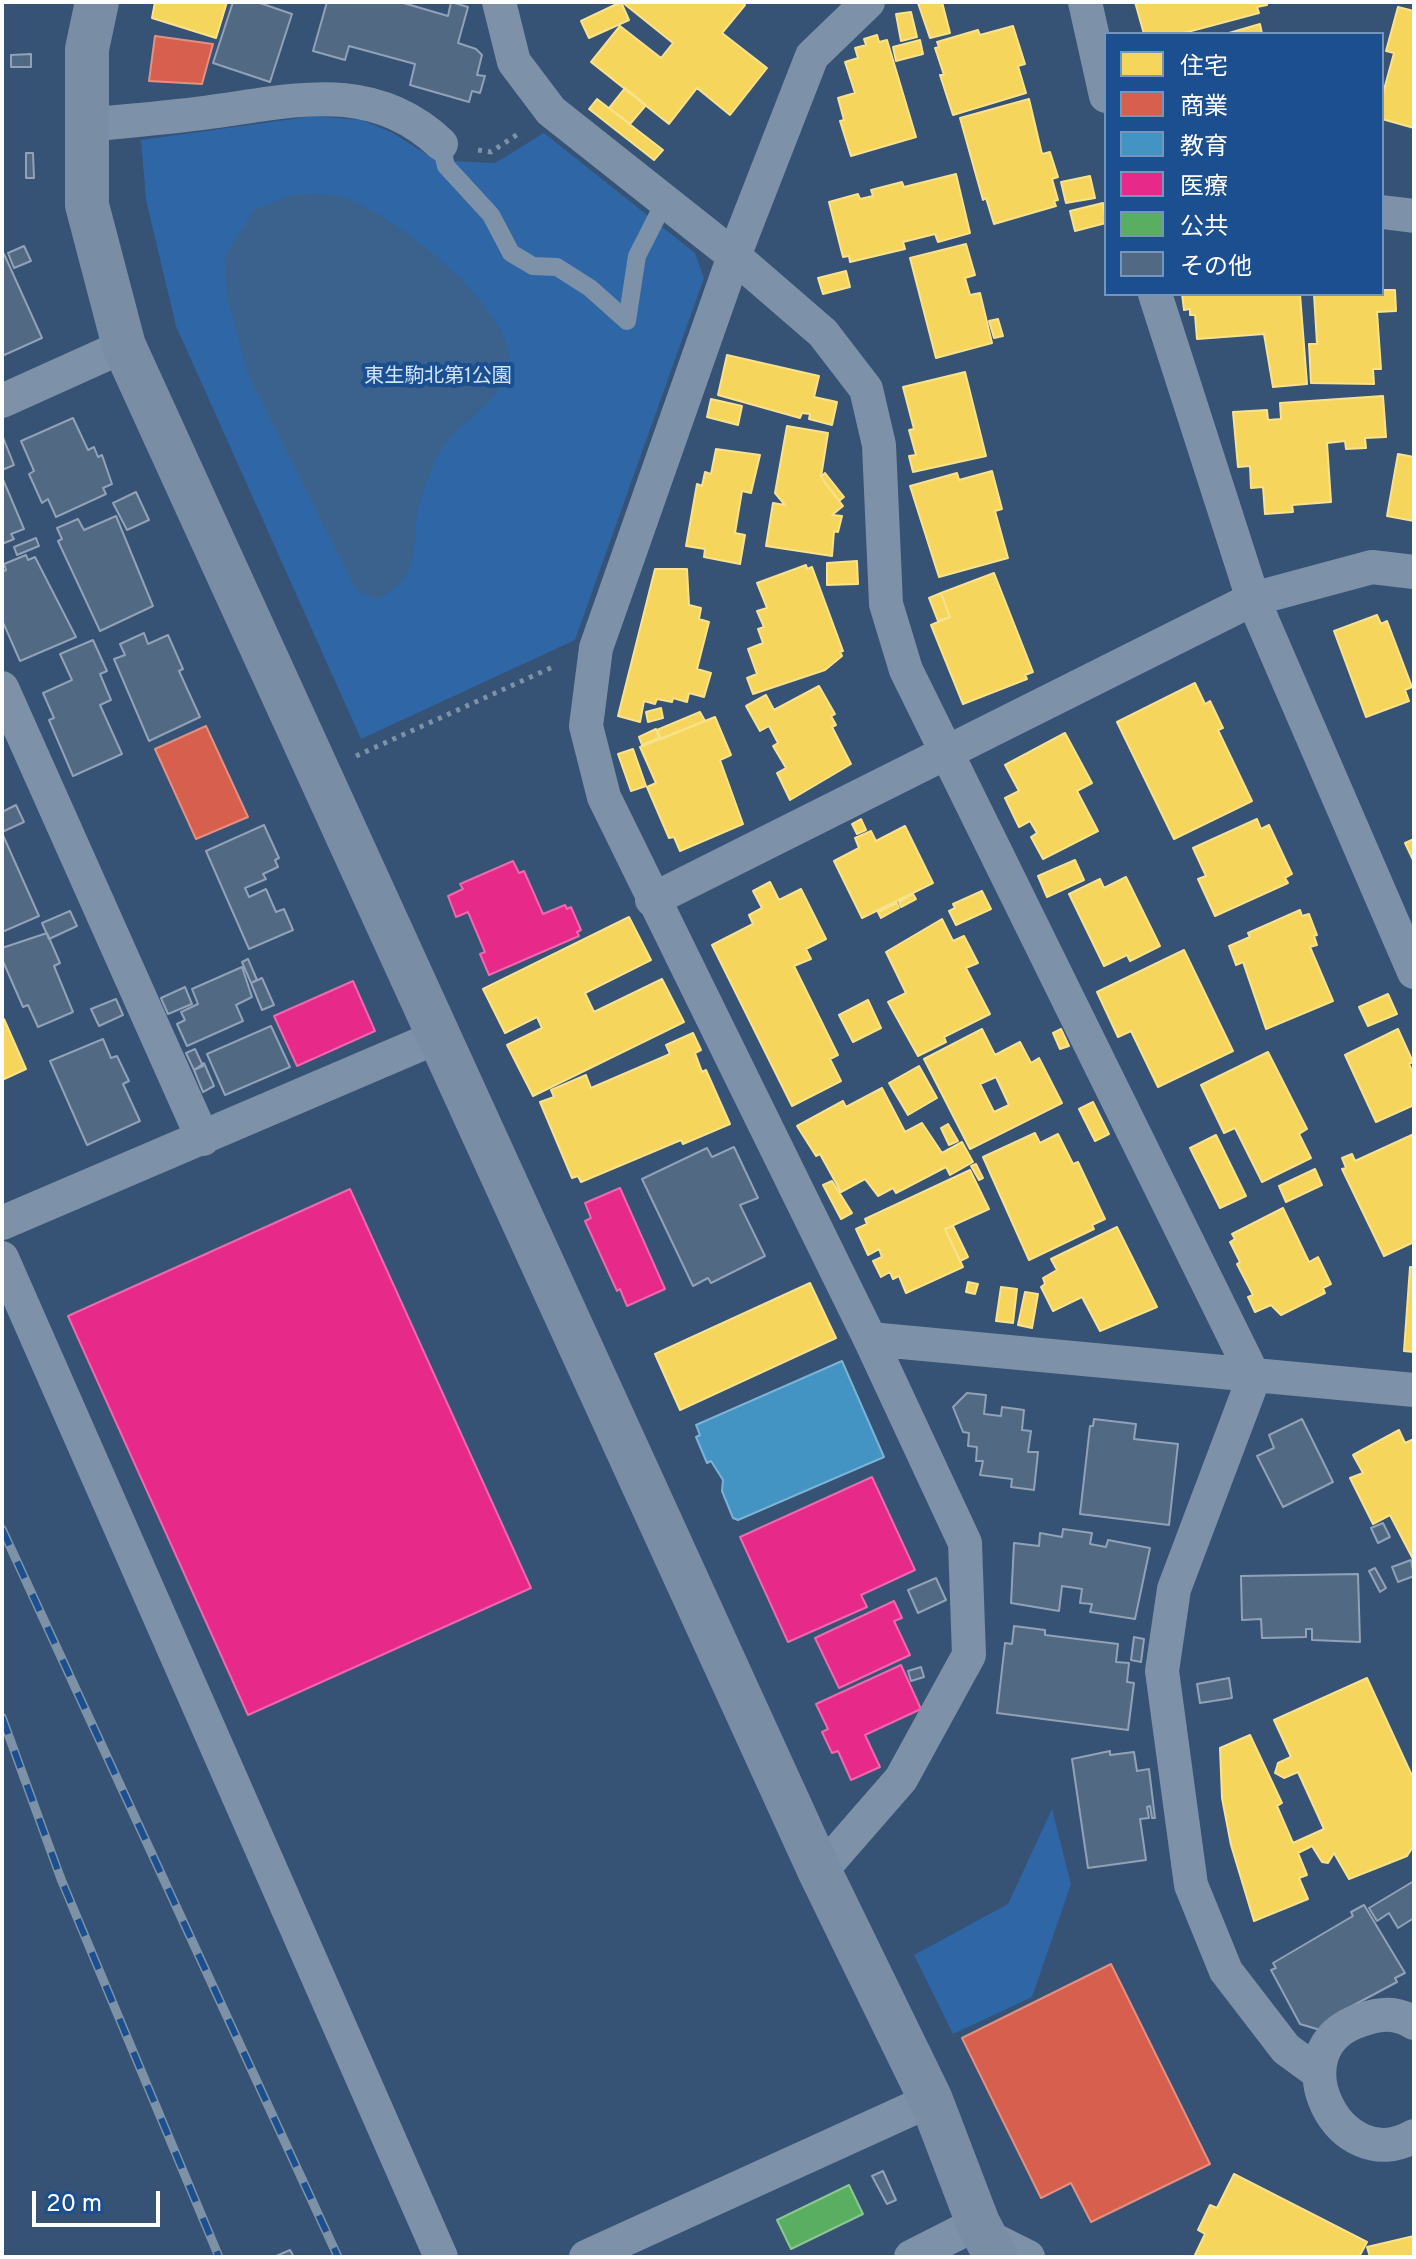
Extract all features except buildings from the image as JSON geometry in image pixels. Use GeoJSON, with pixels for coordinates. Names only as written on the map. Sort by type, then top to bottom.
{"type":"FeatureCollection","features":[{"type":"Feature","properties":{"kind":"street"},"geometry":{"type":"LineString","coordinates":[[97,2],[87,49],[87,205],[124,346],[820,1872],[931,2100],[987,2239]]}},
{"type":"Feature","properties":{"kind":"street"},"geometry":{"type":"LineString","coordinates":[[499,2],[514,62],[551,111],[734,256],[823,333],[866,389],[879,445],[886,604],[906,670],[1254,1377],[1174,1589],[1162,1671],[1191,1885],[1226,1971],[1286,2049],[1319,2073]]}},
{"type":"Feature","properties":{"kind":"street"},"geometry":{"type":"LineString","coordinates":[[820,1872],[901,1779],[969,1655],[965,1543],[870,1339],[604,797],[586,726],[596,648],[734,256],[812,56],[868,2]]}},
{"type":"Feature","properties":{"kind":"street"},"geometry":{"type":"LineString","coordinates":[[1085,2],[1104,87]]}},
{"type":"Feature","properties":{"kind":"street"},"geometry":{"type":"LineString","coordinates":[[87,125],[320,97],[367,102],[418,122],[441,144]]}},
{"type":"Feature","properties":{"kind":"street"},"geometry":{"type":"LineString","coordinates":[[1384,212],[1414,216]]}},
{"type":"Feature","properties":{"kind":"street"},"geometry":{"type":"LineString","coordinates":[[1156,296],[1253,599],[1414,972]]}},
{"type":"Feature","properties":{"kind":"street"},"geometry":{"type":"LineString","coordinates":[[2,401],[124,346]]}},
{"type":"Feature","properties":{"kind":"street"},"geometry":{"type":"LineString","coordinates":[[652,900],[1253,599],[1372,567],[1414,572]]}},
{"type":"Feature","properties":{"kind":"street"},"geometry":{"type":"LineString","coordinates":[[2,688],[203,1139]]}},
{"type":"Feature","properties":{"kind":"street"},"geometry":{"type":"LineString","coordinates":[[2,1223],[437,1037]]}},
{"type":"Feature","properties":{"kind":"street"},"geometry":{"type":"LineString","coordinates":[[2,1258],[441,2257]]}},
{"type":"Feature","properties":{"kind":"street"},"geometry":{"type":"LineString","coordinates":[[870,1339],[1414,1390]]}},
{"type":"Feature","properties":{"kind":"street"},"geometry":{"type":"LineString","coordinates":[[1414,2023],[1402,2016],[1380,2014],[1349,2023],[1332,2039],[1319,2073],[1324,2105],[1337,2124],[1364,2141],[1375,2143],[1386,2144],[1414,2136]]}},
{"type":"Feature","properties":{"kind":"street"},"geometry":{"type":"LineString","coordinates":[[586,2257],[931,2100]]}},
{"type":"Feature","properties":{"kind":"street"},"geometry":{"type":"LineString","coordinates":[[911,2257],[987,2239],[1028,2257]]}},
{"type":"Feature","properties":{"kind":"lane"},"geometry":{"type":"LineString","coordinates":[[441,144],[446,166],[491,215],[511,253],[533,266],[557,267],[590,288],[627,321],[637,256],[665,201]]}},
{"type":"Feature","properties":{"kind":"path"},"geometry":{"type":"LineString","coordinates":[[441,144],[491,152],[551,111]]}},
{"type":"Feature","properties":{"kind":"path"},"geometry":{"type":"LineString","coordinates":[[321,773],[596,648]]}},
{"type":"Feature","properties":{"kind":"green space","name":"東生駒北第1公園"},"geometry":{"type":"Polygon","coordinates":[[[314,116],[362,120],[393,133],[426,154],[452,161],[495,163],[544,133],[695,253],[704,278],[575,640],[361,739],[176,326],[146,200],[141,140],[314,116]]]}},
{"type":"Feature","properties":{"kind":"green space"},"geometry":{"type":"Polygon","coordinates":[[[1052,1809],[1071,1884],[1032,1997],[953,2034],[914,1955],[1008,1904],[1052,1809]]]}},
{"type":"Feature","properties":{"kind":"shaded area"},"geometry":{"type":"Polygon","coordinates":[[[293,195],[342,197],[390,222],[450,269],[476,296],[497,323],[508,349],[508,372],[502,386],[448,441],[433,466],[419,506],[408,572],[395,588],[377,599],[357,591],[248,374],[227,295],[225,256],[254,210],[293,195]]]}},
{"type":"Feature","properties":{"kind":"railway"},"geometry":{"type":"LineString","coordinates":[[2,1529],[338,2257]]}},
{"type":"Feature","properties":{"kind":"railway"},"geometry":{"type":"LineString","coordinates":[[2,1717],[61,1879],[219,2257]]}}]}
